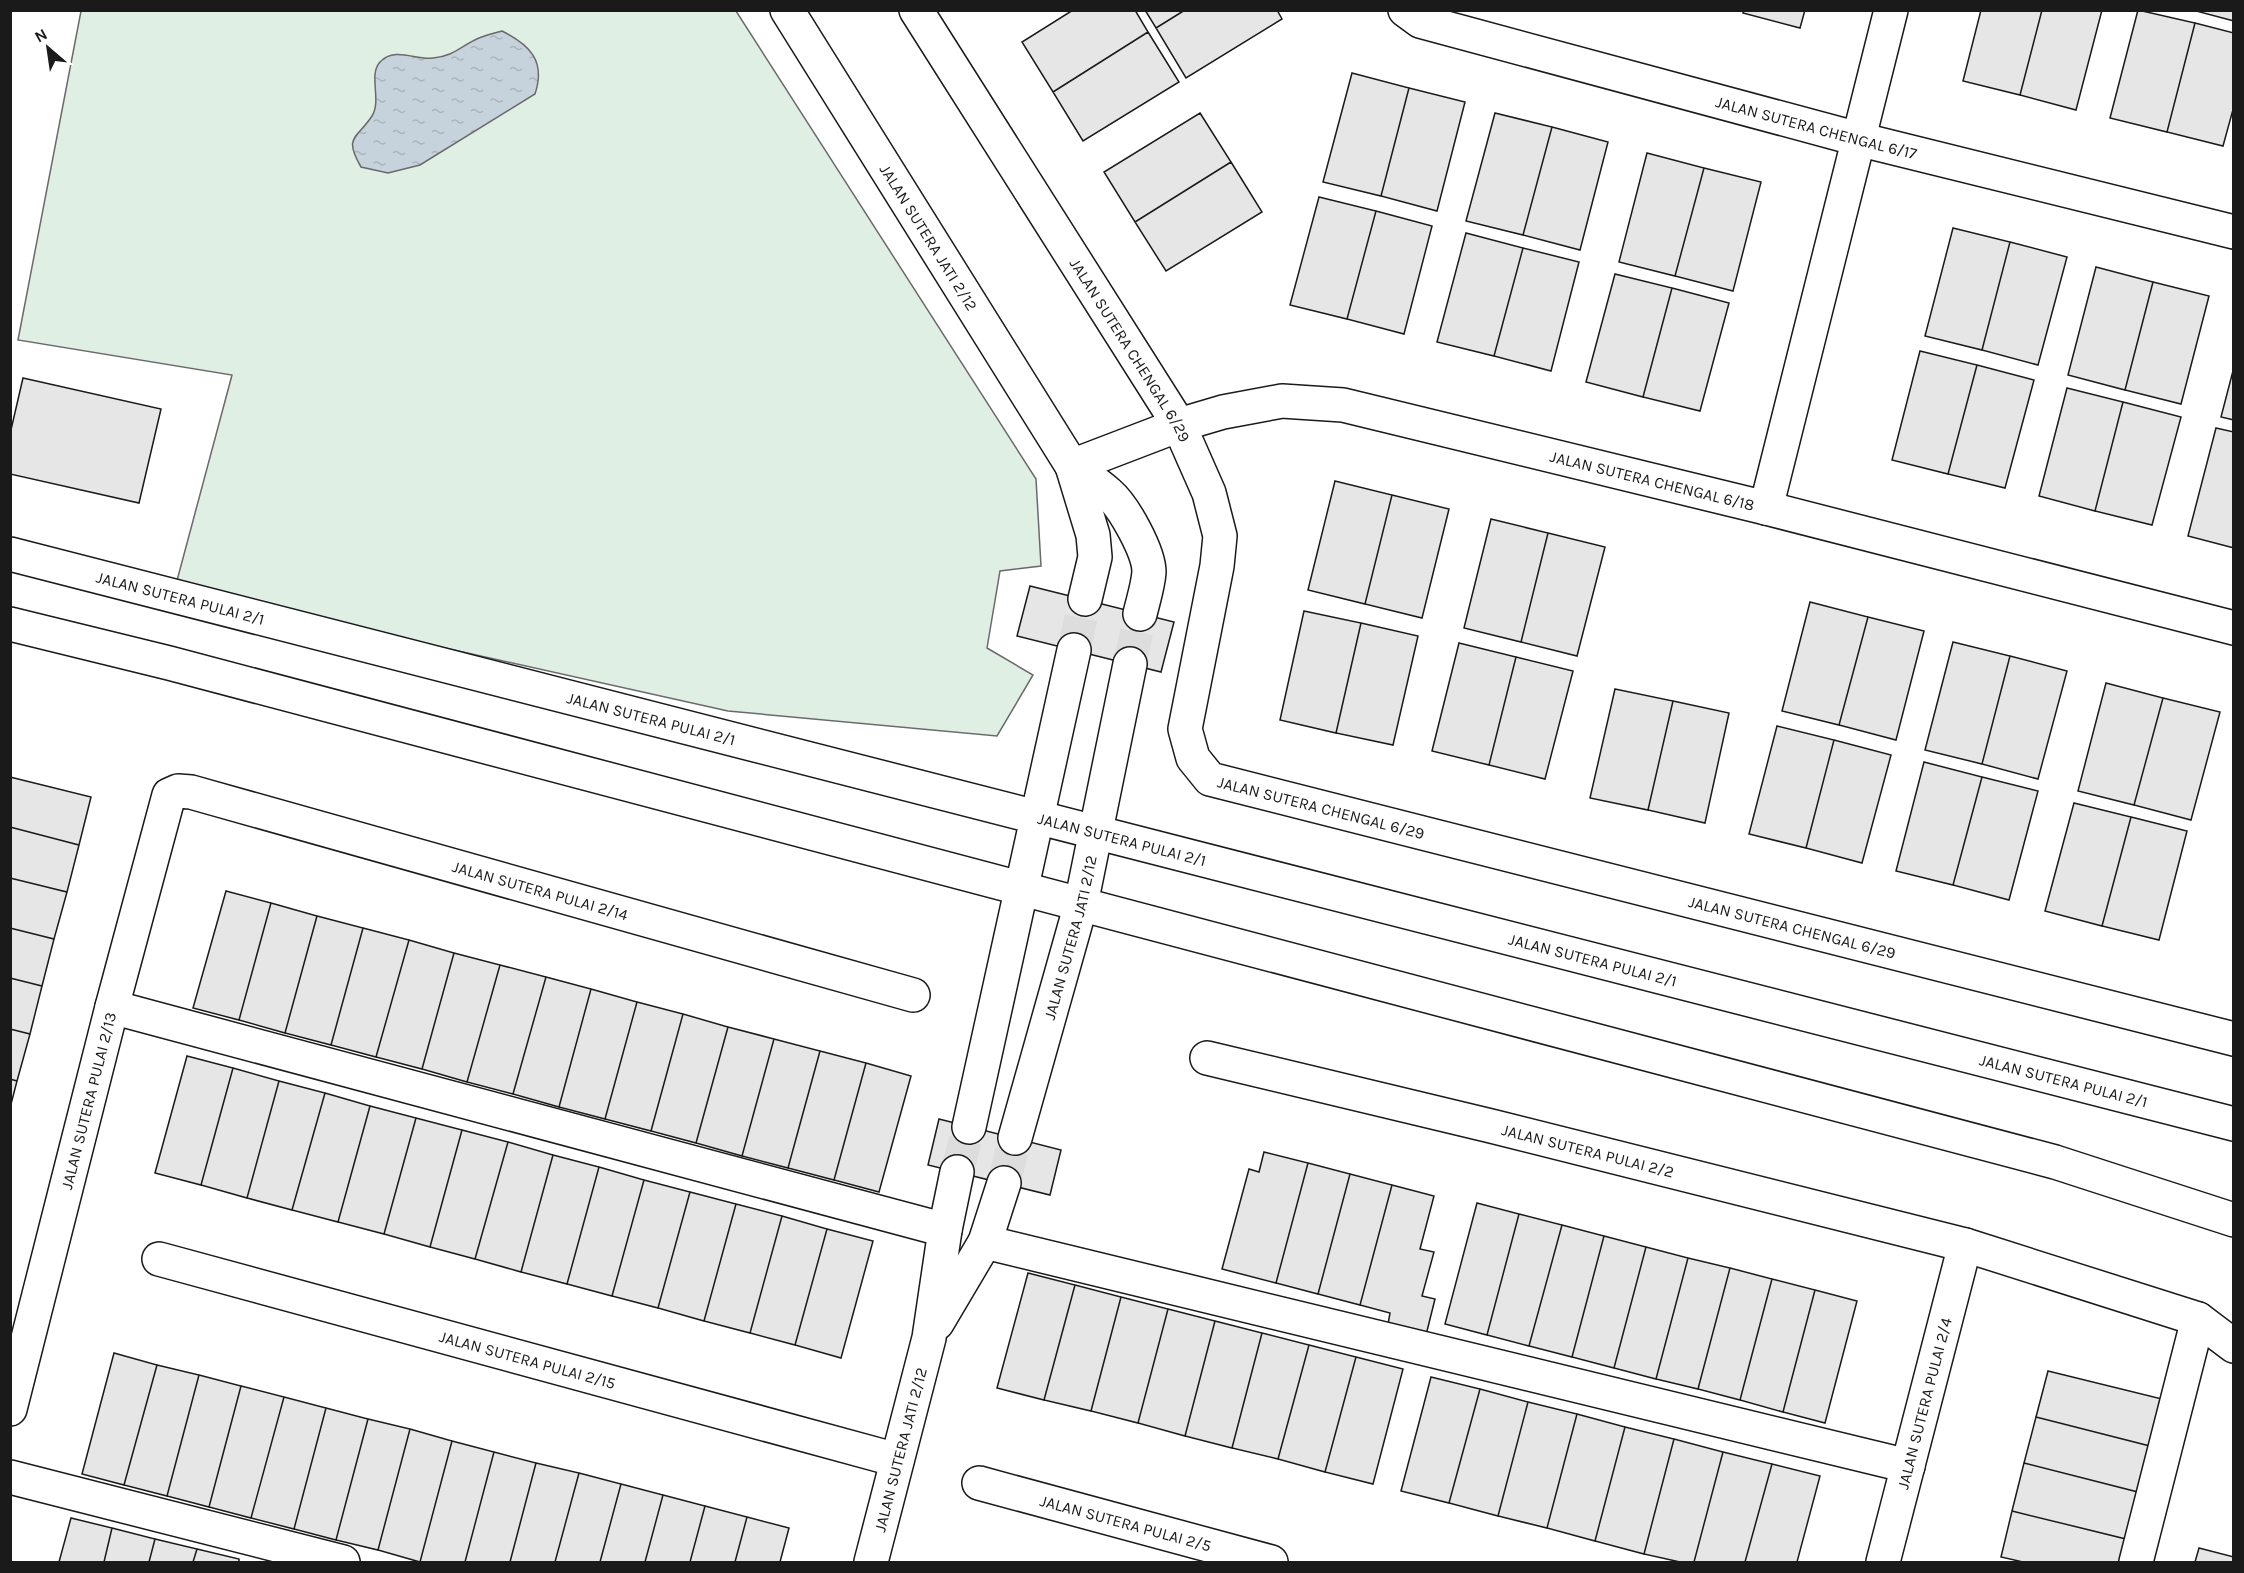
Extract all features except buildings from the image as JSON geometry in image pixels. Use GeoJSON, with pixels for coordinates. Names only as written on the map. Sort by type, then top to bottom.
{"type":"FeatureCollection","features":[{"type":"Feature","properties":{"kind":"street","name":"JALAN SUTERA JATI 2/12"},"geometry":{"type":"LineString","coordinates":[[787,10],[1072,466],[1093,535],[1095,557],[1085,599]]}},
{"type":"Feature","properties":{"kind":"street","name":"JALAN SUTERA CHENGAL 6/29"},"geometry":{"type":"LineString","coordinates":[[916,10],[1179,425],[1209,493],[1220,536],[1185,729],[1194,758],[1210,779],[2234,1039]]}},
{"type":"Feature","properties":{"kind":"street","name":"JALAN SUTERA CHENGAL 6/17"},"geometry":{"type":"LineString","coordinates":[[1405,10],[1420,21],[1858,139],[2234,232]]}},
{"type":"Feature","properties":{"kind":"street"},"geometry":{"type":"LineString","coordinates":[[1766,508],[1891,10]]}},
{"type":"Feature","properties":{"kind":"street","name":"JALAN SUTERA CHENGAL 6/18"},"geometry":{"type":"LineString","coordinates":[[1072,466],[1179,425],[1222,412],[1282,401],[1343,405],[1766,508],[2234,628]]}},
{"type":"Feature","properties":{"kind":"street","name":"JALAN SUTERA JATI 2/12"},"geometry":{"type":"LineString","coordinates":[[1072,466],[1111,496],[1143,550],[1149,574],[1140,614]]}},
{"type":"Feature","properties":{"kind":"street","name":"JALAN SUTERA PULAI 2/1"},"geometry":{"type":"LineString","coordinates":[[10,554],[2234,1124]]}},
{"type":"Feature","properties":{"kind":"street"},"geometry":{"type":"LineString","coordinates":[[10,624],[169,663],[2055,1162],[2234,1220]]}},
{"type":"Feature","properties":{"kind":"street"},"geometry":{"type":"LineString","coordinates":[[969,1127],[1074,650]]}},
{"type":"Feature","properties":{"kind":"street","name":"JALAN SUTERA JATI 2/12"},"geometry":{"type":"LineString","coordinates":[[1015,1138],[1081,904],[1130,664]]}},
{"type":"Feature","properties":{"kind":"street","name":"JALAN SUTERA PULAI 2/14"},"geometry":{"type":"LineString","coordinates":[[169,795],[178,790],[190,792],[913,995]]}},
{"type":"Feature","properties":{"kind":"street","name":"JALAN SUTERA PULAI 2/13"},"geometry":{"type":"LineString","coordinates":[[10,1409],[112,1007],[169,795]]}},
{"type":"Feature","properties":{"kind":"street"},"geometry":{"type":"LineString","coordinates":[[112,1007],[945,1230]]}},
{"type":"Feature","properties":{"kind":"street","name":"JALAN SUTERA PULAI 2/2"},"geometry":{"type":"LineString","coordinates":[[1207,1058],[1491,1126],[1965,1245],[2198,1319],[2234,1346]]}},
{"type":"Feature","properties":{"kind":"street","name":"JALAN SUTERA JATI 2/12"},"geometry":{"type":"LineString","coordinates":[[871,1563],[929,1338],[945,1230],[957,1172]]}},
{"type":"Feature","properties":{"kind":"street","name":"JALAN SUTERA JATI 2/12"},"geometry":{"type":"LineString","coordinates":[[929,1338],[985,1242],[1004,1183]]}},
{"type":"Feature","properties":{"kind":"street"},"geometry":{"type":"LineString","coordinates":[[985,1242],[1908,1466]]}},
{"type":"Feature","properties":{"kind":"street","name":"JALAN SUTERA PULAI 2/4"},"geometry":{"type":"LineString","coordinates":[[1883,1563],[1965,1245]]}},
{"type":"Feature","properties":{"kind":"street","name":"JALAN SUTERA PULAI 2/15"},"geometry":{"type":"LineString","coordinates":[[159,1259],[897,1460]]}},
{"type":"Feature","properties":{"kind":"street"},"geometry":{"type":"LineString","coordinates":[[2136,1563],[2198,1319]]}},
{"type":"Feature","properties":{"kind":"street"},"geometry":{"type":"LineString","coordinates":[[10,1477],[342,1563]]}},
{"type":"Feature","properties":{"kind":"street","name":"JALAN SUTERA PULAI 2/5"},"geometry":{"type":"LineString","coordinates":[[979,1483],[1271,1563]]}},
{"type":"Feature","properties":{"kind":"green space"},"geometry":{"type":"Polygon","coordinates":[[[81,11],[736,11],[1036,479],[1041,566],[1000,571],[987,648],[1033,675],[997,736],[728,711],[175,588],[232,375],[18,340],[81,11]]]}},
{"type":"Feature","properties":{"kind":"water"},"geometry":{"type":"Polygon","coordinates":[[[502,31],[521,42],[533,55],[538,72],[535,94],[420,165],[388,173],[361,167],[353,149],[353,143],[354,138],[375,110],[375,74],[380,62],[386,57],[399,54],[427,58],[441,57],[479,38],[502,31]]]}},
{"type":"Feature","properties":{"kind":"tunnel"},"geometry":{"type":"LineString","coordinates":[[1074,650],[1085,599]]}},
{"type":"Feature","properties":{"kind":"tunnel"},"geometry":{"type":"LineString","coordinates":[[1130,664],[1140,614]]}},
{"type":"Feature","properties":{"kind":"tunnel"},"geometry":{"type":"LineString","coordinates":[[957,1172],[969,1127]]}},
{"type":"Feature","properties":{"kind":"tunnel"},"geometry":{"type":"LineString","coordinates":[[1004,1183],[1015,1138]]}}]}
